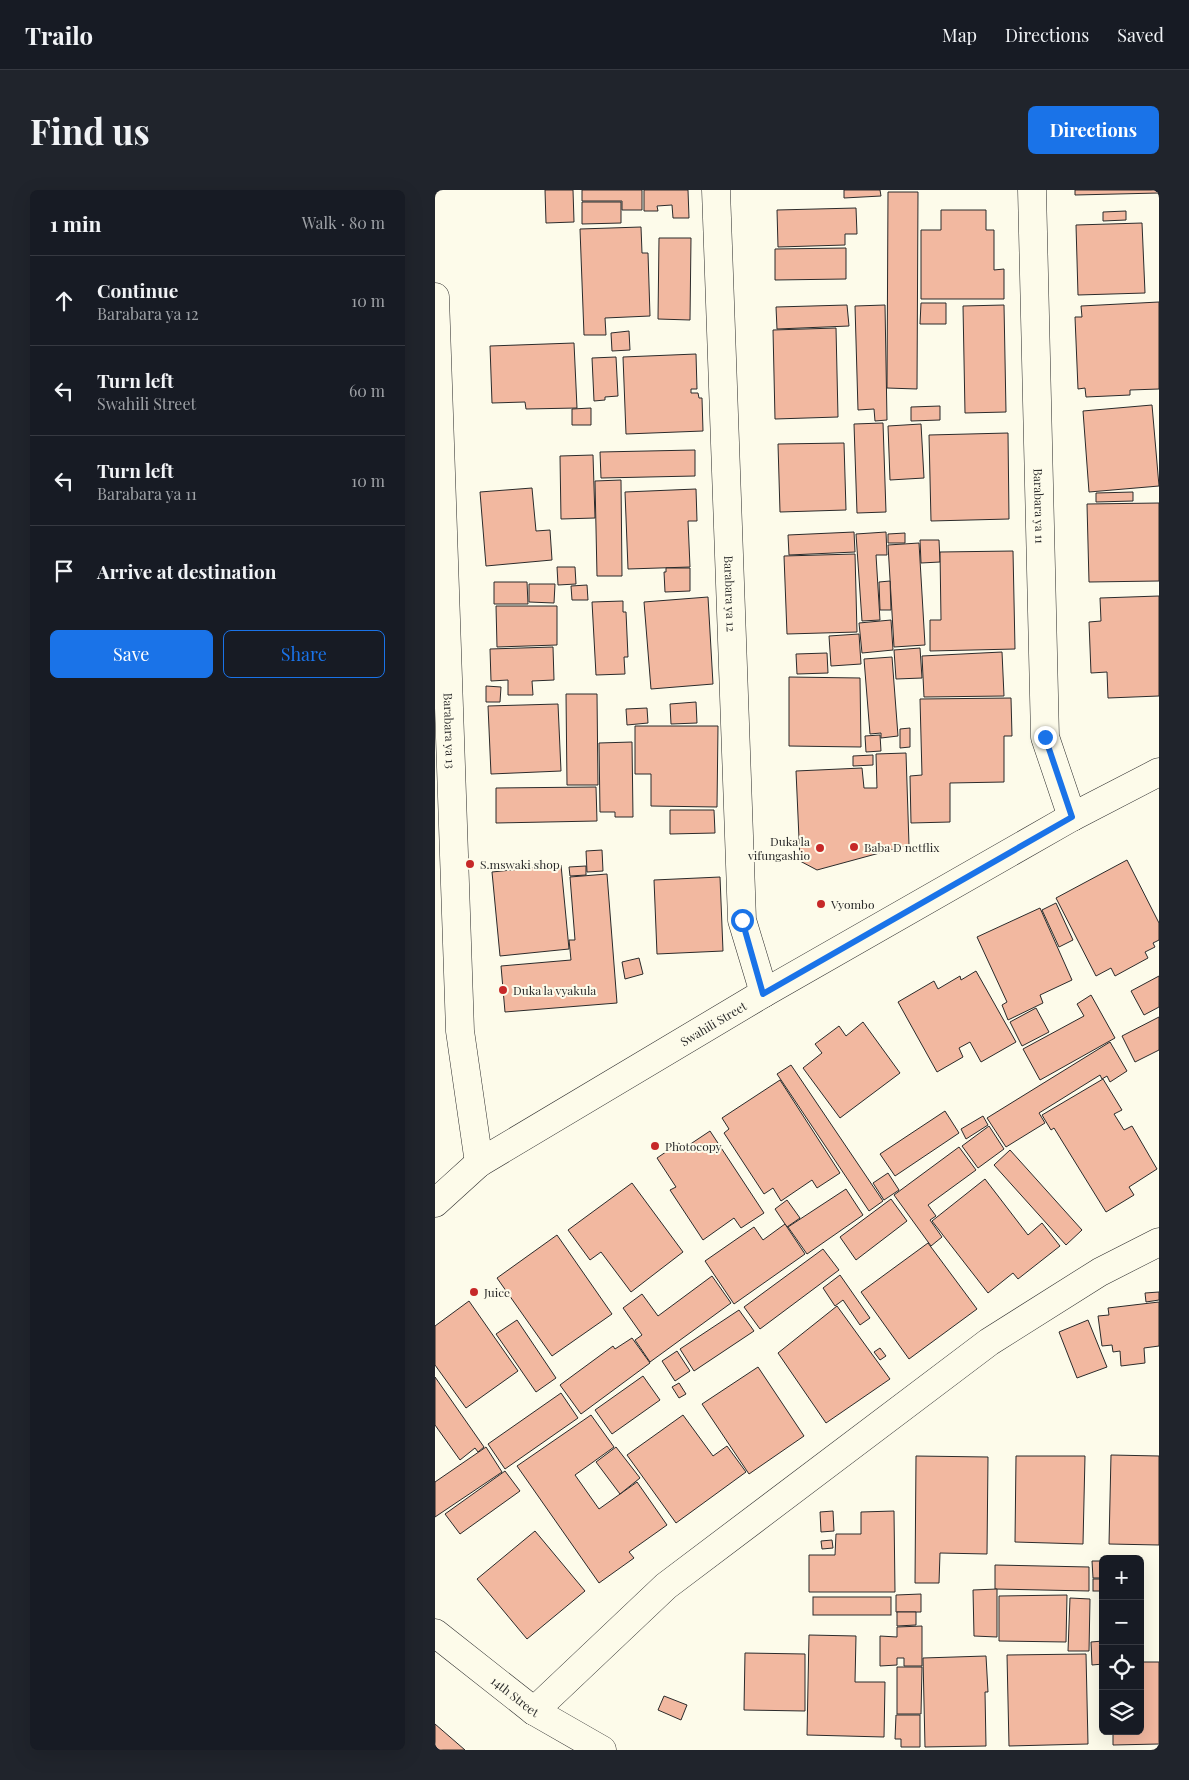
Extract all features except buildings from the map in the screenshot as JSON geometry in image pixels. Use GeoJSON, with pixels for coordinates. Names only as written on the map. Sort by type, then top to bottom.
{"type":"FeatureCollection","features":[{"type":"Feature","properties":{"kind":"street","name":"Barabara ya 12"},"geometry":{"type":"LineString","coordinates":[[716,190],[742,920],[763,994]]}},
{"type":"Feature","properties":{"kind":"street","name":"Barabara ya 11"},"geometry":{"type":"LineString","coordinates":[[1032,190],[1045,737],[1072,817]]}},
{"type":"Feature","properties":{"kind":"street","name":"Barabara ya 13"},"geometry":{"type":"LineString","coordinates":[[435,297],[461,1031],[479,1163]]}},
{"type":"Feature","properties":{"kind":"street","name":"Swahili Street"},"geometry":{"type":"LineString","coordinates":[[435,1202],[479,1163],[763,994],[1072,817],[1159,772]]}},
{"type":"Feature","properties":{"kind":"street"},"geometry":{"type":"LineString","coordinates":[[534,1711],[665,1586],[989,1342],[1100,1272],[1159,1242]]}},
{"type":"Feature","properties":{"kind":"street","name":"14th Street"},"geometry":{"type":"LineString","coordinates":[[435,1633],[534,1711],[602,1750]]}},
{"type":"Feature","properties":{"kind":"place","name":"Baba D netflix"},"geometry":{"type":"Point","coordinates":[854,847]}},
{"type":"Feature","properties":{"kind":"place","name":"Duka la vifungashio"},"geometry":{"type":"Point","coordinates":[820,848]}},
{"type":"Feature","properties":{"kind":"place","name":"S.mswaki shop"},"geometry":{"type":"Point","coordinates":[470,864]}},
{"type":"Feature","properties":{"kind":"place","name":"Vyombo"},"geometry":{"type":"Point","coordinates":[821,904]}},
{"type":"Feature","properties":{"kind":"place","name":"Duka la vyakula"},"geometry":{"type":"Point","coordinates":[503,990]}},
{"type":"Feature","properties":{"kind":"place","name":"Photocopy"},"geometry":{"type":"Point","coordinates":[655,1146]}},
{"type":"Feature","properties":{"kind":"place","name":"Juice"},"geometry":{"type":"Point","coordinates":[474,1292]}},
{"type":"Feature","properties":{"kind":"route"},"geometry":{"type":"LineString","coordinates":[[742,920],[763,994],[1072,817],[1045,737]]}}]}
